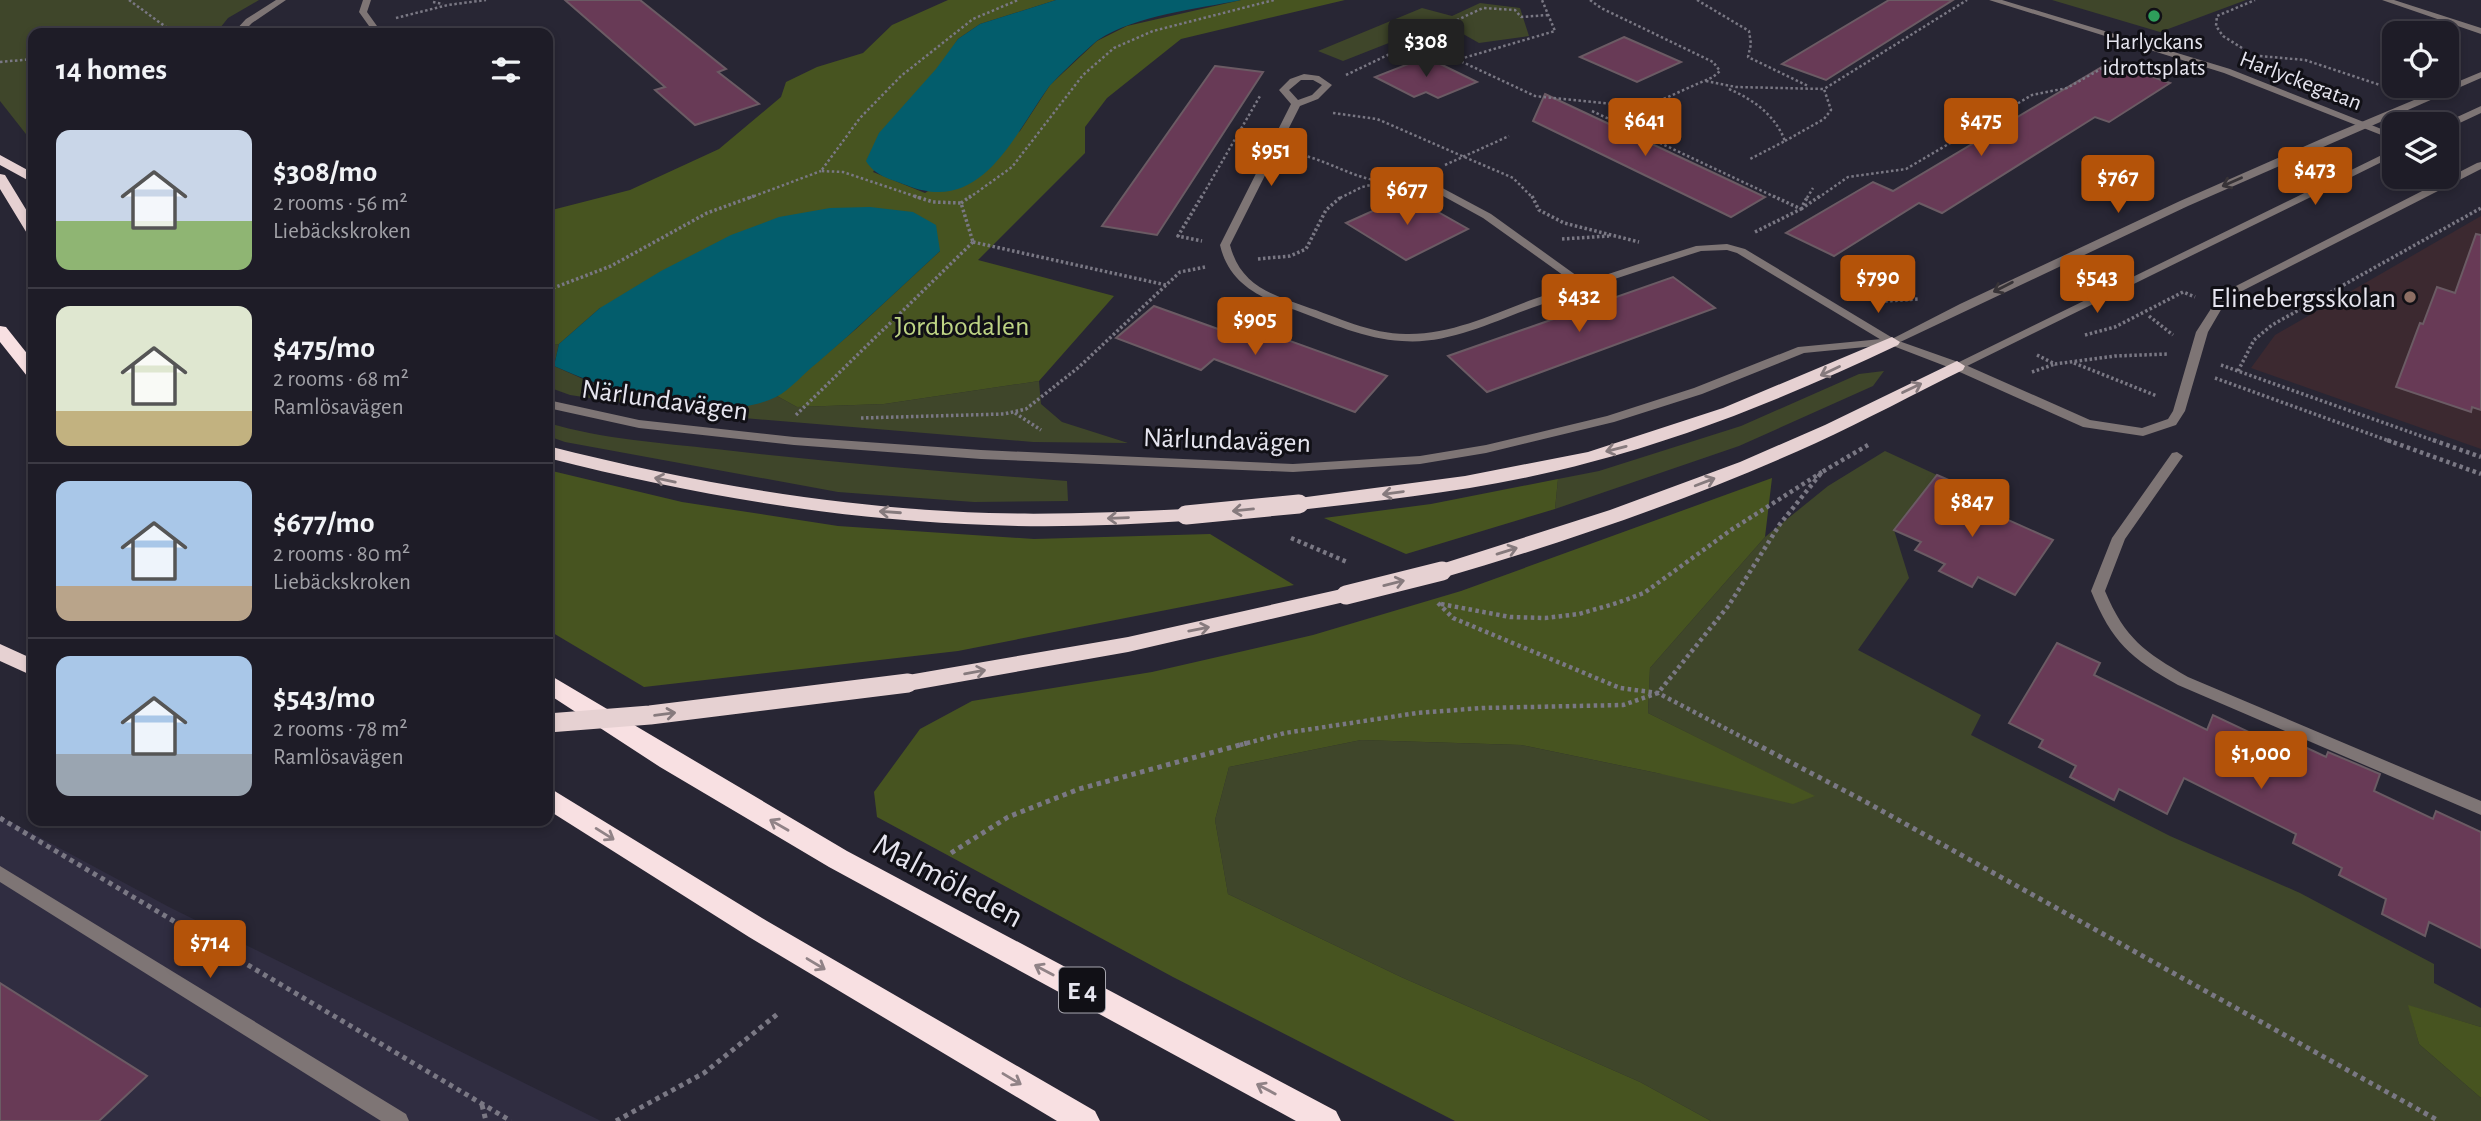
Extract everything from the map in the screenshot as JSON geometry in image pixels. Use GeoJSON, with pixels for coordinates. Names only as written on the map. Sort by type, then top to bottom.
{"type":"FeatureCollection","features":[{"type":"Feature","properties":{"kind":"highway"},"geometry":{"type":"LineString","coordinates":[[0,159],[28,176]]}},
{"type":"Feature","properties":{"kind":"highway"},"geometry":{"type":"LineString","coordinates":[[0,178],[28,224]]}},
{"type":"Feature","properties":{"kind":"highway"},"geometry":{"type":"LineString","coordinates":[[0,331],[28,366]]}},
{"type":"Feature","properties":{"kind":"highway"},"geometry":{"type":"LineString","coordinates":[[553,453],[682,484],[871,511],[1053,520],[1186,515],[1299,504],[1474,481],[1628,447],[1782,393],[1892,342]]}},
{"type":"Feature","properties":{"kind":"highway"},"geometry":{"type":"LineString","coordinates":[[553,723],[663,714],[908,682],[1092,651],[1265,616],[1442,570],[1572,531],[1791,448],[1957,366]]}},
{"type":"Feature","properties":{"kind":"highway"},"geometry":{"type":"LineString","coordinates":[[0,652],[28,666]]}},
{"type":"Feature","properties":{"kind":"highway","name":"Malmöleden"},"geometry":{"type":"LineString","coordinates":[[553,685],[669,760],[838,859],[1326,1121]]}},
{"type":"Feature","properties":{"kind":"highway"},"geometry":{"type":"LineString","coordinates":[[553,800],[758,929],[1085,1121]]}},
{"type":"Feature","properties":{"kind":"street"},"geometry":{"type":"LineString","coordinates":[[242,28],[261,12],[282,0]]}},
{"type":"Feature","properties":{"kind":"street"},"geometry":{"type":"LineString","coordinates":[[366,0],[363,12],[375,28]]}},
{"type":"Feature","properties":{"kind":"street","name":"Harlyckegatan"},"geometry":{"type":"LineString","coordinates":[[1993,0],[2227,71],[2382,132]]}},
{"type":"Feature","properties":{"kind":"street"},"geometry":{"type":"LineString","coordinates":[[2386,0],[2481,31]]}},
{"type":"Feature","properties":{"kind":"street"},"geometry":{"type":"LineString","coordinates":[[1892,342],[2035,270],[2361,124],[2481,75]]}},
{"type":"Feature","properties":{"kind":"street"},"geometry":{"type":"LineString","coordinates":[[1295,106],[1284,90],[1290,81],[1300,76],[1321,80],[1327,85],[1315,97],[1295,106],[1225,245],[1227,263],[1243,281],[1270,298],[1359,328],[1406,339],[1439,334],[1482,322],[1700,248],[1727,247],[1741,251],[1892,342],[1957,366],[2087,424],[2143,432],[2172,422],[2179,411],[2202,332],[2218,306],[2238,289],[2481,165]]}},
{"type":"Feature","properties":{"kind":"street"},"geometry":{"type":"LineString","coordinates":[[2459,120],[2481,109]]}},
{"type":"Feature","properties":{"kind":"street"},"geometry":{"type":"LineString","coordinates":[[1957,366],[2382,158]]}},
{"type":"Feature","properties":{"kind":"street"},"geometry":{"type":"LineString","coordinates":[[1418,178],[1487,216],[1585,286]]}},
{"type":"Feature","properties":{"kind":"street","name":"Närlundavägen"},"geometry":{"type":"LineString","coordinates":[[553,405],[598,418],[772,439],[1086,460],[1293,468],[1407,461],[1486,449],[1611,419],[1698,391],[1802,350],[1892,342]]}},
{"type":"Feature","properties":{"kind":"street"},"geometry":{"type":"LineString","coordinates":[[2177,456],[2119,538],[2098,591],[2109,620],[2137,655],[2183,681],[2481,808]]}},
{"type":"Feature","properties":{"kind":"street"},"geometry":{"type":"LineString","coordinates":[[0,873],[399,1121]]}},
{"type":"Feature","properties":{"kind":"path"},"geometry":{"type":"LineString","coordinates":[[129,0],[167,28]]}},
{"type":"Feature","properties":{"kind":"path"},"geometry":{"type":"LineString","coordinates":[[372,24],[448,5],[485,0]]}},
{"type":"Feature","properties":{"kind":"path"},"geometry":{"type":"LineString","coordinates":[[821,171],[860,118],[901,76],[973,19],[1017,0]]}},
{"type":"Feature","properties":{"kind":"path"},"geometry":{"type":"LineString","coordinates":[[553,288],[611,266],[707,213],[821,171],[843,172],[933,202],[961,203],[1012,167],[1083,75],[1114,48],[1153,31],[1274,0]]}},
{"type":"Feature","properties":{"kind":"path"},"geometry":{"type":"LineString","coordinates":[[1459,59],[1555,31],[1542,0]]}},
{"type":"Feature","properties":{"kind":"path"},"geometry":{"type":"LineString","coordinates":[[1426,45],[1535,96],[1632,106],[1652,104],[1720,71],[1713,62],[1601,8],[1590,0]]}},
{"type":"Feature","properties":{"kind":"path"},"geometry":{"type":"LineString","coordinates":[[1697,0],[1749,31],[1751,44],[1748,57],[1808,86]]}},
{"type":"Feature","properties":{"kind":"path"},"geometry":{"type":"LineString","coordinates":[[1729,88],[1808,86],[1824,89],[1967,0]]}},
{"type":"Feature","properties":{"kind":"path"},"geometry":{"type":"LineString","coordinates":[[2248,51],[2223,36],[2216,26],[2217,16],[2255,0]]}},
{"type":"Feature","properties":{"kind":"path"},"geometry":{"type":"LineString","coordinates":[[433,2],[448,5]]}},
{"type":"Feature","properties":{"kind":"path"},"geometry":{"type":"LineString","coordinates":[[1327,85],[1381,57],[1409,46],[1426,45],[1449,32],[1455,21],[1483,8],[1515,10],[1521,17],[1548,15]]}},
{"type":"Feature","properties":{"kind":"path"},"geometry":{"type":"LineString","coordinates":[[1727,247],[1801,209],[1848,177],[1906,169],[2032,95],[2067,88],[2142,45]]}},
{"type":"Feature","properties":{"kind":"path"},"geometry":{"type":"LineString","coordinates":[[2227,71],[2252,57],[2282,56],[2325,65],[2380,85]]}},
{"type":"Feature","properties":{"kind":"path"},"geometry":{"type":"LineString","coordinates":[[0,62],[28,59]]}},
{"type":"Feature","properties":{"kind":"path"},"geometry":{"type":"LineString","coordinates":[[1706,80],[1729,88],[1765,112],[1779,128],[1785,141]]}},
{"type":"Feature","properties":{"kind":"path"},"geometry":{"type":"LineString","coordinates":[[1750,159],[1824,119],[1832,110],[1824,89]]}},
{"type":"Feature","properties":{"kind":"path"},"geometry":{"type":"LineString","coordinates":[[1225,245],[1178,236],[1261,94]]}},
{"type":"Feature","properties":{"kind":"path"},"geometry":{"type":"LineString","coordinates":[[1295,106],[1377,119],[1520,183],[1532,196],[1539,210],[1564,223],[1617,235],[1644,245]]}},
{"type":"Feature","properties":{"kind":"path"},"geometry":{"type":"LineString","coordinates":[[1632,106],[1654,115]]}},
{"type":"Feature","properties":{"kind":"path"},"geometry":{"type":"LineString","coordinates":[[1592,111],[1801,209]]}},
{"type":"Feature","properties":{"kind":"path"},"geometry":{"type":"LineString","coordinates":[[851,418],[1004,414],[1026,409],[1079,367],[1180,271],[1299,253],[1308,246],[1322,215],[1332,202],[1363,186],[1382,181],[1418,178],[1509,136]]}},
{"type":"Feature","properties":{"kind":"path"},"geometry":{"type":"LineString","coordinates":[[1273,151],[1318,158],[1352,177],[1382,181]]}},
{"type":"Feature","properties":{"kind":"path"},"geometry":{"type":"LineString","coordinates":[[1801,209],[1813,188]]}},
{"type":"Feature","properties":{"kind":"path"},"geometry":{"type":"LineString","coordinates":[[961,203],[974,242]]}},
{"type":"Feature","properties":{"kind":"path"},"geometry":{"type":"LineString","coordinates":[[2238,371],[2254,340],[2272,324],[2481,208]]}},
{"type":"Feature","properties":{"kind":"path"},"geometry":{"type":"LineString","coordinates":[[1525,241],[1617,235]]}},
{"type":"Feature","properties":{"kind":"path"},"geometry":{"type":"LineString","coordinates":[[974,242],[1166,285]]}},
{"type":"Feature","properties":{"kind":"path"},"geometry":{"type":"LineString","coordinates":[[772,439],[974,242]]}},
{"type":"Feature","properties":{"kind":"path"},"geometry":{"type":"LineString","coordinates":[[2075,340],[2115,327],[2166,298],[2183,292],[2190,295]]}},
{"type":"Feature","properties":{"kind":"path"},"geometry":{"type":"LineString","coordinates":[[2149,316],[2179,340]]}},
{"type":"Feature","properties":{"kind":"path"},"geometry":{"type":"LineString","coordinates":[[2040,357],[2052,351]]}},
{"type":"Feature","properties":{"kind":"path"},"geometry":{"type":"LineString","coordinates":[[2071,362],[2160,398],[2164,387]]}},
{"type":"Feature","properties":{"kind":"path"},"geometry":{"type":"LineString","coordinates":[[1998,384],[2055,365]]}},
{"type":"Feature","properties":{"kind":"path"},"geometry":{"type":"LineString","coordinates":[[2191,370],[2481,474]]}},
{"type":"Feature","properties":{"kind":"path"},"geometry":{"type":"LineString","coordinates":[[1869,444],[1731,530],[1644,593],[1617,603],[1579,614],[1545,618],[1510,617],[1437,603],[1454,618],[1536,654],[1620,688],[1658,693],[1866,802],[2440,1121]]}},
{"type":"Feature","properties":{"kind":"path"},"geometry":{"type":"LineString","coordinates":[[951,853],[1008,817],[1079,789],[1285,733],[1417,713],[1482,708],[1623,705],[1658,693],[1729,605],[1780,524],[1822,472]]}},
{"type":"Feature","properties":{"kind":"path"},"geometry":{"type":"LineString","coordinates":[[0,818],[511,1121]]}},
{"type":"Feature","properties":{"kind":"path"},"geometry":{"type":"LineString","coordinates":[[616,1121],[704,1073],[780,1012]]}},
{"type":"Feature","properties":{"kind":"path"},"geometry":{"type":"LineString","coordinates":[[482,1104],[486,1121]]}},
{"type":"Feature","properties":{"kind":"shaded area","name":"Elinebergsskolan"},"geometry":{"type":"Polygon","coordinates":[[[2481,216],[2481,449],[2251,368],[2275,335],[2481,216]]]}},
{"type":"Feature","properties":{"kind":"shaded area"},"geometry":{"type":"Polygon","coordinates":[[[0,816],[169,907],[601,1121],[0,1121],[0,816]]]}},
{"type":"Feature","properties":{"kind":"green space"},"geometry":{"type":"Polygon","coordinates":[[[0,0],[259,0],[228,18],[220,28],[28,28],[28,137],[0,101],[0,0]]]}},
{"type":"Feature","properties":{"kind":"green space","name":"Jordbodalen"},"geometry":{"type":"Polygon","coordinates":[[[948,0],[1056,0],[980,24],[958,39],[873,172],[925,193],[1020,131],[1050,85],[1097,41],[1127,26],[1241,0],[1345,0],[1181,39],[1107,98],[1085,127],[1085,153],[978,260],[1114,296],[1039,381],[884,404],[797,407],[777,396],[856,329],[940,251],[600,308],[559,344],[553,345],[553,210],[630,190],[719,149],[781,97],[786,82],[817,67],[863,53],[892,25],[948,0]]]}},
{"type":"Feature","properties":{"kind":"green space","name":"Harlyckans idrottsplats"},"geometry":{"type":"Polygon","coordinates":[[[2052,0],[2246,0],[2160,32],[2052,0]]]}},
{"type":"Feature","properties":{"kind":"green space"},"geometry":{"type":"Polygon","coordinates":[[[1480,3],[1520,8],[1529,36],[1479,43],[1442,22],[1343,61],[1318,51],[1422,8],[1452,16],[1480,3]]]}},
{"type":"Feature","properties":{"kind":"green space"},"geometry":{"type":"Polygon","coordinates":[[[559,344],[554,366],[601,387],[743,407],[777,396],[797,407],[884,404],[1039,381],[1041,404],[1062,422],[1128,443],[1033,442],[696,414],[570,395],[553,389],[553,345],[559,344]]]}},
{"type":"Feature","properties":{"kind":"green space"},"geometry":{"type":"Polygon","coordinates":[[[1884,371],[1873,386],[1739,446],[1555,509],[1558,479],[1599,471],[1741,426],[1859,374],[1884,371]]]}},
{"type":"Feature","properties":{"kind":"green space"},"geometry":{"type":"Polygon","coordinates":[[[553,424],[610,437],[653,442],[848,463],[1067,481],[1068,501],[974,502],[838,492],[553,438],[553,424]]]}},
{"type":"Feature","properties":{"kind":"green space"},"geometry":{"type":"Polygon","coordinates":[[[1885,451],[1937,475],[1894,530],[1909,578],[1858,650],[1981,715],[1971,735],[2170,836],[2300,893],[2434,964],[2434,983],[2481,1008],[2481,1027],[2409,1006],[2419,1044],[2481,1098],[2481,1121],[1711,1121],[1640,1082],[1401,977],[1228,894],[1215,820],[1229,767],[1361,740],[1521,745],[1657,773],[1814,796],[1648,713],[1650,668],[1765,537],[1828,486],[1885,451]]]}},
{"type":"Feature","properties":{"kind":"green space"},"geometry":{"type":"Polygon","coordinates":[[[553,471],[682,502],[838,526],[1034,539],[1210,534],[1294,585],[958,651],[644,687],[553,633],[553,471]]]}},
{"type":"Feature","properties":{"kind":"green space"},"geometry":{"type":"Polygon","coordinates":[[[1772,478],[1765,537],[1650,668],[1648,713],[1815,796],[1793,804],[1521,745],[1361,740],[1229,767],[1215,820],[1228,894],[1401,977],[1640,1082],[1711,1121],[1455,1121],[1173,977],[877,817],[874,792],[920,729],[972,701],[1152,672],[1313,635],[1461,591],[1772,478]]]}},
{"type":"Feature","properties":{"kind":"green space"},"geometry":{"type":"Polygon","coordinates":[[[1558,479],[1555,509],[1406,554],[1324,518],[1431,504],[1558,479]]]}},
{"type":"Feature","properties":{"kind":"green space"},"geometry":{"type":"Polygon","coordinates":[[[2408,1005],[2481,1027],[2481,1098],[2419,1044],[2408,1005]]]}},
{"type":"Feature","properties":{"kind":"water"},"geometry":{"type":"Polygon","coordinates":[[[1056,0],[1241,0],[1130,24],[1098,40],[1048,88],[992,167],[974,181],[955,190],[932,192],[906,185],[883,176],[870,166],[866,161],[879,133],[936,69],[958,39],[980,24],[1056,0]]]}},
{"type":"Feature","properties":{"kind":"water"},"geometry":{"type":"Polygon","coordinates":[[[870,207],[913,212],[936,225],[940,251],[792,386],[776,397],[751,405],[694,407],[634,395],[554,366],[559,344],[600,308],[661,271],[731,235],[779,217],[830,208],[870,207]]]}},
{"type":"Feature","properties":{"kind":"building"},"geometry":{"type":"Polygon","coordinates":[[[565,0],[640,0],[726,69],[718,72],[759,104],[695,125],[655,90],[665,87],[565,0]]]}},
{"type":"Feature","properties":{"kind":"building"},"geometry":{"type":"Polygon","coordinates":[[[1889,0],[1953,0],[1826,80],[1782,64],[1889,0]]]}},
{"type":"Feature","properties":{"kind":"building"},"geometry":{"type":"Polygon","coordinates":[[[1624,37],[1681,62],[1637,82],[1580,57],[1624,37]]]}},
{"type":"Feature","properties":{"kind":"building"},"geometry":{"type":"Polygon","coordinates":[[[1426,57],[1477,82],[1438,98],[1426,92],[1414,97],[1375,77],[1426,57]]]}},
{"type":"Feature","properties":{"kind":"building"},"geometry":{"type":"Polygon","coordinates":[[[2110,62],[2170,83],[2109,122],[2095,117],[1942,213],[1919,203],[1834,256],[1786,233],[1873,182],[1893,191],[2110,62]]]}},
{"type":"Feature","properties":{"kind":"building"},"geometry":{"type":"Polygon","coordinates":[[[1215,66],[1263,72],[1157,235],[1102,226],[1215,66]]]}},
{"type":"Feature","properties":{"kind":"building"},"geometry":{"type":"Polygon","coordinates":[[[1545,94],[1765,197],[1731,217],[1533,121],[1545,94]]]}},
{"type":"Feature","properties":{"kind":"building"},"geometry":{"type":"Polygon","coordinates":[[[1408,195],[1468,229],[1406,260],[1346,223],[1408,195]]]}},
{"type":"Feature","properties":{"kind":"building"},"geometry":{"type":"Polygon","coordinates":[[[2476,234],[2481,235],[2481,410],[2472,407],[2471,412],[2396,387],[2437,287],[2455,293],[2476,234]]]}},
{"type":"Feature","properties":{"kind":"building"},"geometry":{"type":"Polygon","coordinates":[[[1673,277],[1715,308],[1487,392],[1448,356],[1673,277]]]}},
{"type":"Feature","properties":{"kind":"building"},"geometry":{"type":"Polygon","coordinates":[[[1154,306],[1232,334],[1243,324],[1387,376],[1355,412],[1214,359],[1201,370],[1116,338],[1154,306]]]}},
{"type":"Feature","properties":{"kind":"building"},"geometry":{"type":"Polygon","coordinates":[[[1937,475],[1967,488],[1959,498],[2053,540],[2015,595],[1978,577],[1972,587],[1939,571],[1945,564],[1915,550],[1921,542],[1894,530],[1937,475]]]}},
{"type":"Feature","properties":{"kind":"building"},"geometry":{"type":"Polygon","coordinates":[[[2057,643],[2100,663],[2094,675],[2207,730],[2213,715],[2291,752],[2294,742],[2326,757],[2328,752],[2380,774],[2374,791],[2433,819],[2436,811],[2481,832],[2481,948],[2429,922],[2425,936],[2382,914],[2386,899],[2339,875],[2342,868],[2293,843],[2296,834],[2184,778],[2167,814],[2119,789],[2114,800],[2070,777],[2076,766],[2039,747],[2043,740],[2009,723],[2057,643]]]}},
{"type":"Feature","properties":{"kind":"building"},"geometry":{"type":"Polygon","coordinates":[[[0,983],[147,1076],[99,1121],[0,1121],[0,983]]]}},
{"type":"Feature","properties":{"kind":"place","name":"Harlyckans idrottsplats"},"geometry":{"type":"Point","coordinates":[2154,16]}},
{"type":"Feature","properties":{"kind":"place","name":"Elinebergsskolan"},"geometry":{"type":"Point","coordinates":[2410,297]}}]}
